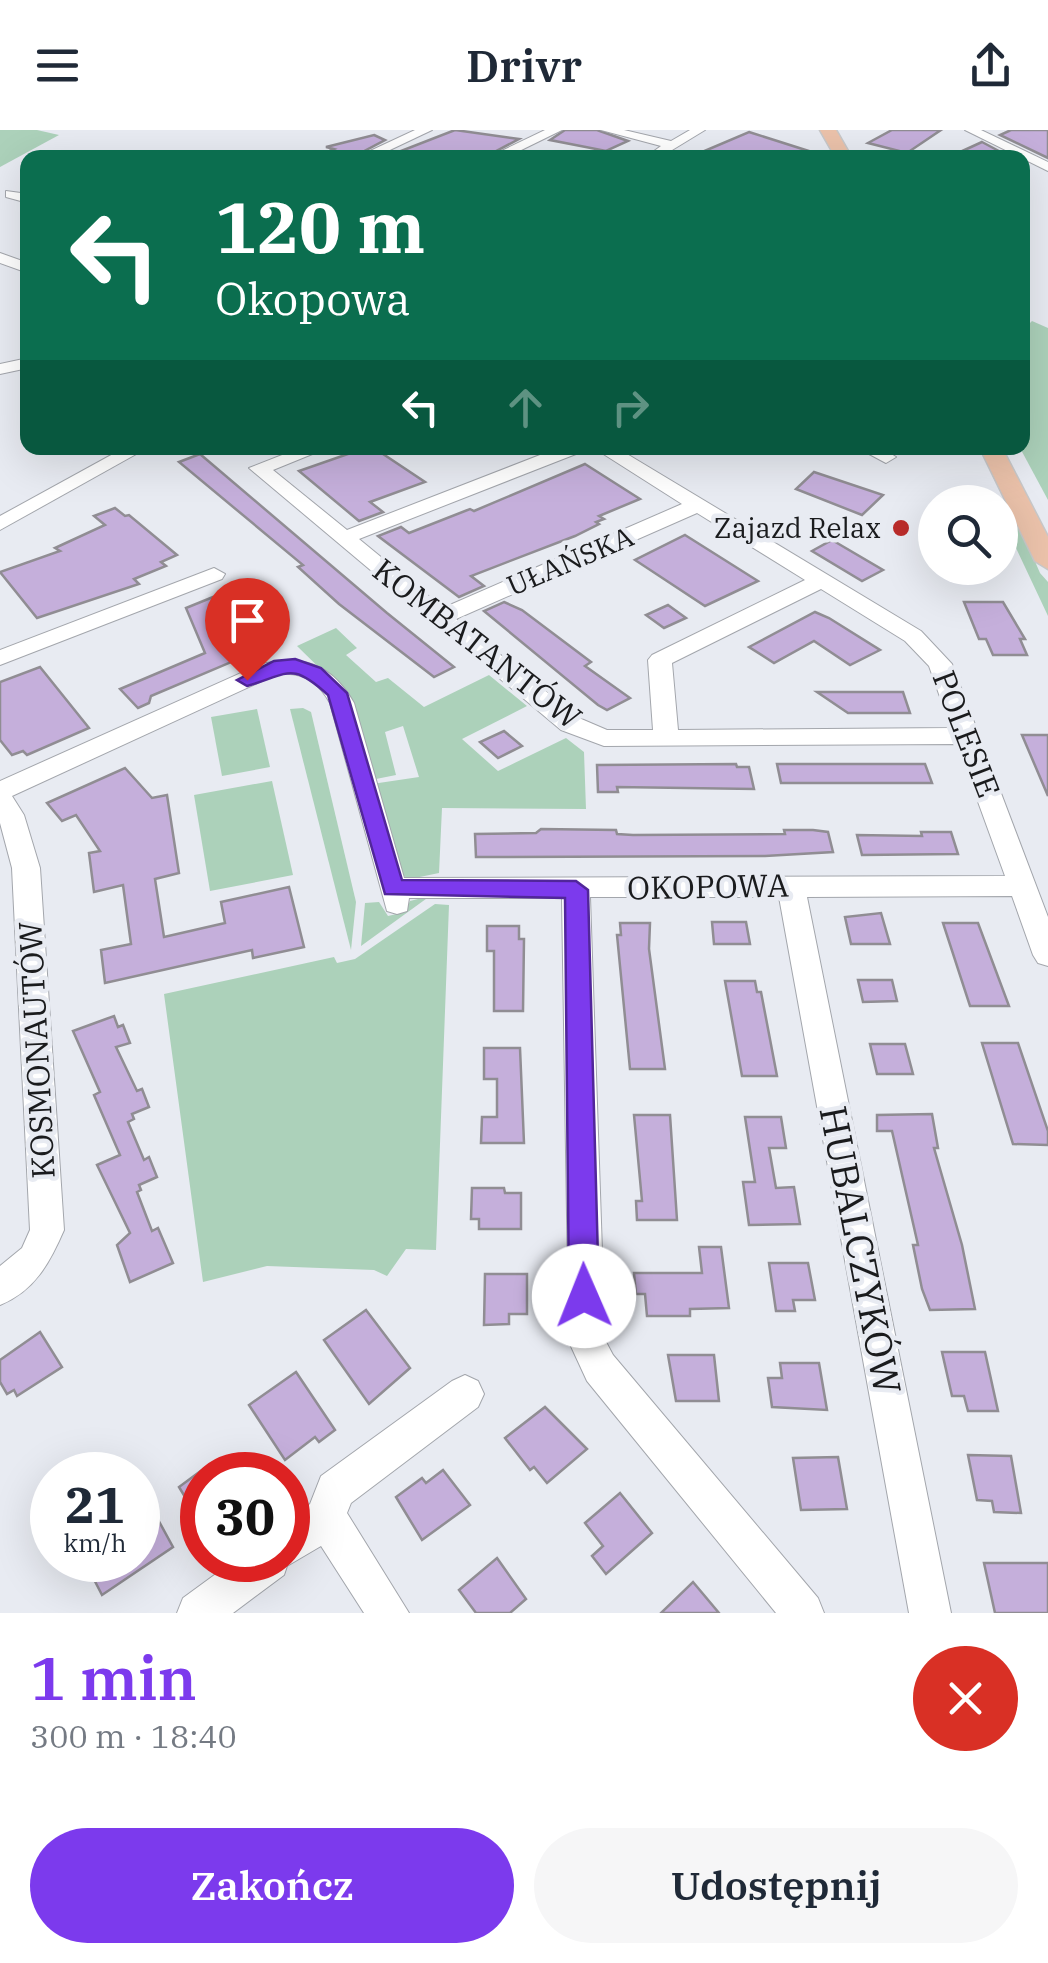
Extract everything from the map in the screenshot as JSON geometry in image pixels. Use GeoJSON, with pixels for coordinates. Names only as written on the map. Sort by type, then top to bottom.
{"type":"FeatureCollection","features":[{"type":"Feature","properties":{"kind":"main road"},"geometry":{"type":"LineString","coordinates":[[994,455],[1048,561]]}},
{"type":"Feature","properties":{"kind":"street"},"geometry":{"type":"LineString","coordinates":[[391,130],[409,137]]}},
{"type":"Feature","properties":{"kind":"street"},"geometry":{"type":"LineString","coordinates":[[379,150],[426,130]]}},
{"type":"Feature","properties":{"kind":"street"},"geometry":{"type":"LineString","coordinates":[[512,150],[556,130]]}},
{"type":"Feature","properties":{"kind":"street"},"geometry":{"type":"LineString","coordinates":[[607,130],[672,145]]}},
{"type":"Feature","properties":{"kind":"street"},"geometry":{"type":"LineString","coordinates":[[664,150],[699,130]]}},
{"type":"Feature","properties":{"kind":"street"},"geometry":{"type":"LineString","coordinates":[[970,130],[1012,150]]}},
{"type":"Feature","properties":{"kind":"street"},"geometry":{"type":"LineString","coordinates":[[11,194],[20,197]]}},
{"type":"Feature","properties":{"kind":"street"},"geometry":{"type":"LineString","coordinates":[[0,524],[123,455]]}},
{"type":"Feature","properties":{"kind":"street","name":"KOMBATANTÓW"},"geometry":{"type":"LineString","coordinates":[[297,455],[259,468],[570,724],[604,738],[968,736]]}},
{"type":"Feature","properties":{"kind":"street"},"geometry":{"type":"LineString","coordinates":[[344,538],[556,455]]}},
{"type":"Feature","properties":{"kind":"street","name":"POLESIE"},"geometry":{"type":"LineString","coordinates":[[616,455],[928,649],[940,664],[1048,955]]}},
{"type":"Feature","properties":{"kind":"street","name":"UŁAŃSKA"},"geometry":{"type":"LineString","coordinates":[[441,616],[698,505]]}},
{"type":"Feature","properties":{"kind":"street"},"geometry":{"type":"LineString","coordinates":[[0,658],[214,574]]}},
{"type":"Feature","properties":{"kind":"street"},"geometry":{"type":"LineString","coordinates":[[666,738],[660,660],[822,580]]}},
{"type":"Feature","properties":{"kind":"street","name":"OKOPOWA"},"geometry":{"type":"LineString","coordinates":[[0,791],[268,670],[295,664],[314,672],[338,693],[395,897],[791,886],[1024,886]]}},
{"type":"Feature","properties":{"kind":"street","name":"KOSMONAUTÓW"},"geometry":{"type":"LineString","coordinates":[[0,799],[11,815],[26,868],[46,1230],[34,1260],[0,1288]]}},
{"type":"Feature","properties":{"kind":"street","name":"HUBALCZYKÓW"},"geometry":{"type":"LineString","coordinates":[[791,886],[930,1613]]}},
{"type":"Feature","properties":{"kind":"street"},"geometry":{"type":"LineString","coordinates":[[576,890],[586,1342],[600,1368],[802,1613]]}},
{"type":"Feature","properties":{"kind":"street"},"geometry":{"type":"LineString","coordinates":[[310,1529],[326,1517],[336,1490],[465,1394]]}},
{"type":"Feature","properties":{"kind":"street"},"geometry":{"type":"LineString","coordinates":[[326,1517],[388,1613]]}},
{"type":"Feature","properties":{"kind":"street"},"geometry":{"type":"LineString","coordinates":[[198,1613],[239,1582]]}},
{"type":"Feature","properties":{"kind":"green space"},"geometry":{"type":"Polygon","coordinates":[[[0,130],[37,130],[59,135],[31,150],[20,150],[20,156],[0,167],[0,130]]]}},
{"type":"Feature","properties":{"kind":"green space"},"geometry":{"type":"Polygon","coordinates":[[[1030,323],[1048,328],[1048,500],[1024,455],[1030,455],[1030,323]]]}},
{"type":"Feature","properties":{"kind":"green space"},"geometry":{"type":"Polygon","coordinates":[[[1018,522],[1040,573],[1048,582],[1048,616],[1018,552],[1018,522]]]}},
{"type":"Feature","properties":{"kind":"green space"},"geometry":{"type":"Polygon","coordinates":[[[336,628],[357,648],[346,655],[376,682],[388,678],[424,707],[489,675],[527,706],[462,739],[498,771],[566,738],[584,752],[586,809],[442,808],[439,873],[410,879],[399,874],[372,784],[419,777],[403,726],[385,732],[396,775],[371,780],[349,697],[297,646],[336,628]]]}},
{"type":"Feature","properties":{"kind":"green space"},"geometry":{"type":"Polygon","coordinates":[[[257,709],[270,767],[222,776],[211,717],[257,709]]]}},
{"type":"Feature","properties":{"kind":"green space"},"geometry":{"type":"Polygon","coordinates":[[[290,709],[311,712],[356,902],[351,950],[290,709]]]}},
{"type":"Feature","properties":{"kind":"green space"},"geometry":{"type":"Polygon","coordinates":[[[272,781],[293,875],[210,891],[194,795],[272,781]]]}},
{"type":"Feature","properties":{"kind":"green space"},"geometry":{"type":"Polygon","coordinates":[[[430,896],[361,946],[365,903],[379,902],[388,916],[405,912],[410,901],[430,896]]]}},
{"type":"Feature","properties":{"kind":"green space"},"geometry":{"type":"Polygon","coordinates":[[[435,904],[449,905],[436,1250],[406,1249],[387,1276],[374,1270],[267,1266],[203,1282],[164,994],[334,957],[337,963],[355,959],[435,904]]]}},
{"type":"Feature","properties":{"kind":"building"},"geometry":{"type":"Polygon","coordinates":[[[455,130],[519,139],[498,150],[404,150],[455,130]]]}},
{"type":"Feature","properties":{"kind":"building"},"geometry":{"type":"Polygon","coordinates":[[[565,130],[597,130],[628,141],[601,150],[550,140],[565,130]]]}},
{"type":"Feature","properties":{"kind":"building"},"geometry":{"type":"Polygon","coordinates":[[[892,130],[941,130],[911,150],[868,143],[892,130]]]}},
{"type":"Feature","properties":{"kind":"building"},"geometry":{"type":"Polygon","coordinates":[[[1011,130],[1048,130],[1048,158],[1000,135],[1011,130]]]}},
{"type":"Feature","properties":{"kind":"building"},"geometry":{"type":"Polygon","coordinates":[[[749,132],[806,150],[707,150],[749,132]]]}},
{"type":"Feature","properties":{"kind":"building"},"geometry":{"type":"Polygon","coordinates":[[[374,135],[385,140],[366,150],[326,147],[374,135]]]}},
{"type":"Feature","properties":{"kind":"building"},"geometry":{"type":"Polygon","coordinates":[[[982,142],[997,150],[964,150],[982,142]]]}},
{"type":"Feature","properties":{"kind":"building"},"geometry":{"type":"Polygon","coordinates":[[[201,455],[454,667],[434,677],[339,604],[298,567],[303,565],[179,462],[201,455]]]}},
{"type":"Feature","properties":{"kind":"building"},"geometry":{"type":"Polygon","coordinates":[[[345,455],[384,455],[425,482],[370,502],[383,512],[359,521],[299,471],[345,455]]]}},
{"type":"Feature","properties":{"kind":"building"},"geometry":{"type":"Polygon","coordinates":[[[585,464],[640,499],[599,516],[604,519],[596,522],[599,524],[575,536],[471,576],[484,586],[459,597],[378,536],[401,527],[409,533],[470,509],[474,511],[585,464]]]}},
{"type":"Feature","properties":{"kind":"building"},"geometry":{"type":"Polygon","coordinates":[[[814,472],[883,495],[862,515],[796,489],[814,472]]]}},
{"type":"Feature","properties":{"kind":"building"},"geometry":{"type":"Polygon","coordinates":[[[115,508],[177,555],[161,562],[166,566],[134,579],[139,584],[37,618],[0,572],[60,551],[55,548],[105,525],[94,516],[115,508]]]}},
{"type":"Feature","properties":{"kind":"building"},"geometry":{"type":"Polygon","coordinates":[[[685,535],[758,581],[705,606],[635,560],[685,535]]]}},
{"type":"Feature","properties":{"kind":"building"},"geometry":{"type":"Polygon","coordinates":[[[832,540],[883,570],[862,581],[812,551],[832,540]]]}},
{"type":"Feature","properties":{"kind":"building"},"geometry":{"type":"Polygon","coordinates":[[[213,597],[269,646],[151,696],[149,703],[138,708],[120,689],[205,653],[186,608],[213,597]]]}},
{"type":"Feature","properties":{"kind":"building"},"geometry":{"type":"Polygon","coordinates":[[[504,602],[522,610],[591,662],[585,666],[630,698],[607,710],[598,705],[484,611],[504,602]]]}},
{"type":"Feature","properties":{"kind":"building"},"geometry":{"type":"Polygon","coordinates":[[[964,602],[1003,602],[1025,639],[1020,639],[1027,655],[993,655],[986,639],[979,639],[964,602]]]}},
{"type":"Feature","properties":{"kind":"building"},"geometry":{"type":"Polygon","coordinates":[[[668,605],[686,618],[664,628],[646,615],[668,605]]]}},
{"type":"Feature","properties":{"kind":"building"},"geometry":{"type":"Polygon","coordinates":[[[815,612],[880,650],[850,665],[814,641],[774,663],[749,647],[815,612]]]}},
{"type":"Feature","properties":{"kind":"building"},"geometry":{"type":"Polygon","coordinates":[[[40,667],[89,728],[27,755],[23,751],[12,755],[0,740],[0,682],[40,667]]]}},
{"type":"Feature","properties":{"kind":"building"},"geometry":{"type":"Polygon","coordinates":[[[817,692],[903,692],[910,713],[848,713],[817,692]]]}},
{"type":"Feature","properties":{"kind":"building"},"geometry":{"type":"Polygon","coordinates":[[[504,731],[522,746],[498,758],[480,742],[504,731]]]}},
{"type":"Feature","properties":{"kind":"building"},"geometry":{"type":"Polygon","coordinates":[[[1022,735],[1048,735],[1048,796],[1022,735]]]}},
{"type":"Feature","properties":{"kind":"building"},"geometry":{"type":"Polygon","coordinates":[[[777,764],[925,764],[932,783],[781,783],[777,764]]]}},
{"type":"Feature","properties":{"kind":"building"},"geometry":{"type":"Polygon","coordinates":[[[597,765],[749,767],[754,789],[617,787],[618,792],[598,792],[597,765]]]}},
{"type":"Feature","properties":{"kind":"building"},"geometry":{"type":"Polygon","coordinates":[[[125,768],[152,798],[167,795],[179,873],[155,879],[164,937],[225,923],[221,902],[289,887],[304,947],[253,958],[252,950],[105,983],[101,950],[131,944],[123,885],[94,892],[89,853],[100,851],[76,815],[62,821],[47,803],[125,768]]]}},
{"type":"Feature","properties":{"kind":"building"},"geometry":{"type":"Polygon","coordinates":[[[541,829],[616,830],[617,834],[633,835],[785,834],[784,830],[813,830],[828,832],[833,852],[765,856],[476,857],[475,834],[536,833],[541,829]]]}},
{"type":"Feature","properties":{"kind":"building"},"geometry":{"type":"Polygon","coordinates":[[[921,832],[951,832],[958,854],[862,855],[857,835],[922,836],[921,832]]]}},
{"type":"Feature","properties":{"kind":"building"},"geometry":{"type":"Polygon","coordinates":[[[881,913],[890,944],[851,944],[845,917],[881,913]]]}},
{"type":"Feature","properties":{"kind":"building"},"geometry":{"type":"Polygon","coordinates":[[[712,922],[746,922],[750,944],[714,944],[712,922]]]}},
{"type":"Feature","properties":{"kind":"building"},"geometry":{"type":"Polygon","coordinates":[[[620,923],[650,923],[649,949],[665,1069],[630,1069],[617,935],[621,935],[620,923]]]}},
{"type":"Feature","properties":{"kind":"building"},"geometry":{"type":"Polygon","coordinates":[[[943,923],[978,923],[1009,1006],[970,1006],[943,923]]]}},
{"type":"Feature","properties":{"kind":"building"},"geometry":{"type":"Polygon","coordinates":[[[487,926],[519,926],[519,939],[524,939],[523,1011],[494,1011],[494,951],[487,951],[487,926]]]}},
{"type":"Feature","properties":{"kind":"building"},"geometry":{"type":"Polygon","coordinates":[[[858,980],[892,980],[897,1001],[863,1002],[858,980]]]}},
{"type":"Feature","properties":{"kind":"building"},"geometry":{"type":"Polygon","coordinates":[[[725,981],[755,981],[757,992],[761,992],[777,1076],[742,1076],[725,981]]]}},
{"type":"Feature","properties":{"kind":"building"},"geometry":{"type":"Polygon","coordinates":[[[114,1016],[118,1027],[123,1025],[130,1043],[116,1047],[149,1107],[132,1114],[134,1119],[128,1122],[144,1160],[149,1157],[157,1177],[139,1185],[141,1190],[137,1192],[152,1231],[158,1228],[173,1263],[130,1282],[117,1245],[130,1233],[97,1165],[120,1155],[94,1095],[100,1092],[73,1031],[114,1016]]]}},
{"type":"Feature","properties":{"kind":"building"},"geometry":{"type":"Polygon","coordinates":[[[982,1043],[1018,1043],[1048,1131],[1048,1145],[1013,1144],[982,1043]]]}},
{"type":"Feature","properties":{"kind":"building"},"geometry":{"type":"Polygon","coordinates":[[[870,1044],[905,1044],[913,1074],[877,1074],[870,1044]]]}},
{"type":"Feature","properties":{"kind":"building"},"geometry":{"type":"Polygon","coordinates":[[[484,1048],[520,1048],[524,1143],[481,1143],[482,1117],[497,1117],[497,1079],[484,1079],[484,1048]]]}},
{"type":"Feature","properties":{"kind":"building"},"geometry":{"type":"Polygon","coordinates":[[[932,1114],[938,1148],[934,1148],[962,1245],[975,1309],[930,1310],[922,1289],[913,1245],[918,1245],[892,1131],[877,1131],[877,1115],[932,1114]]]}},
{"type":"Feature","properties":{"kind":"building"},"geometry":{"type":"Polygon","coordinates":[[[634,1115],[670,1115],[677,1220],[637,1220],[636,1201],[642,1201],[634,1115]]]}},
{"type":"Feature","properties":{"kind":"building"},"geometry":{"type":"Polygon","coordinates":[[[745,1117],[781,1117],[786,1148],[769,1148],[776,1188],[794,1187],[800,1224],[749,1225],[743,1182],[755,1182],[745,1117]]]}},
{"type":"Feature","properties":{"kind":"building"},"geometry":{"type":"Polygon","coordinates":[[[472,1188],[504,1188],[505,1193],[521,1193],[521,1229],[479,1229],[479,1219],[471,1219],[472,1188]]]}},
{"type":"Feature","properties":{"kind":"building"},"geometry":{"type":"Polygon","coordinates":[[[699,1247],[721,1247],[729,1308],[690,1309],[690,1316],[647,1316],[645,1294],[636,1294],[634,1273],[702,1273],[699,1247]]]}},
{"type":"Feature","properties":{"kind":"building"},"geometry":{"type":"Polygon","coordinates":[[[769,1263],[808,1263],[815,1300],[793,1300],[795,1311],[776,1311],[769,1263]]]}},
{"type":"Feature","properties":{"kind":"building"},"geometry":{"type":"Polygon","coordinates":[[[485,1274],[527,1274],[527,1314],[509,1314],[509,1324],[484,1325],[485,1274]]]}},
{"type":"Feature","properties":{"kind":"building"},"geometry":{"type":"Polygon","coordinates":[[[366,1310],[410,1368],[369,1404],[324,1340],[366,1310]]]}},
{"type":"Feature","properties":{"kind":"building"},"geometry":{"type":"Polygon","coordinates":[[[40,1332],[62,1367],[17,1396],[14,1390],[7,1394],[0,1382],[0,1360],[40,1332]]]}},
{"type":"Feature","properties":{"kind":"building"},"geometry":{"type":"Polygon","coordinates":[[[942,1352],[985,1352],[998,1411],[968,1411],[964,1396],[952,1396],[942,1352]]]}},
{"type":"Feature","properties":{"kind":"building"},"geometry":{"type":"Polygon","coordinates":[[[668,1355],[714,1355],[719,1401],[676,1401],[668,1355]]]}},
{"type":"Feature","properties":{"kind":"building"},"geometry":{"type":"Polygon","coordinates":[[[780,1363],[819,1363],[827,1410],[772,1407],[768,1378],[782,1378],[780,1363]]]}},
{"type":"Feature","properties":{"kind":"building"},"geometry":{"type":"Polygon","coordinates":[[[296,1372],[335,1430],[319,1442],[315,1437],[295,1452],[280,1452],[249,1405],[296,1372]]]}},
{"type":"Feature","properties":{"kind":"building"},"geometry":{"type":"Polygon","coordinates":[[[545,1407],[587,1449],[547,1483],[534,1467],[530,1470],[505,1438],[545,1407]]]}},
{"type":"Feature","properties":{"kind":"building"},"geometry":{"type":"Polygon","coordinates":[[[968,1455],[1011,1456],[1021,1513],[994,1512],[992,1501],[977,1500],[968,1455]]]}},
{"type":"Feature","properties":{"kind":"building"},"geometry":{"type":"Polygon","coordinates":[[[838,1457],[847,1509],[801,1510],[793,1458],[838,1457]]]}},
{"type":"Feature","properties":{"kind":"building"},"geometry":{"type":"Polygon","coordinates":[[[443,1470],[470,1505],[422,1540],[396,1497],[422,1478],[426,1483],[443,1470]]]}},
{"type":"Feature","properties":{"kind":"building"},"geometry":{"type":"Polygon","coordinates":[[[620,1493],[652,1533],[606,1574],[592,1556],[603,1546],[585,1523],[620,1493]]]}},
{"type":"Feature","properties":{"kind":"building"},"geometry":{"type":"Polygon","coordinates":[[[160,1523],[173,1547],[160,1556],[160,1523]]]}},
{"type":"Feature","properties":{"kind":"building"},"geometry":{"type":"Polygon","coordinates":[[[497,1558],[526,1599],[510,1613],[476,1613],[459,1590],[497,1558]]]}},
{"type":"Feature","properties":{"kind":"building"},"geometry":{"type":"Polygon","coordinates":[[[984,1563],[1048,1563],[1048,1613],[995,1613],[984,1563]]]}},
{"type":"Feature","properties":{"kind":"building"},"geometry":{"type":"Polygon","coordinates":[[[95,1582],[121,1582],[102,1595],[95,1582]]]}},
{"type":"Feature","properties":{"kind":"building"},"geometry":{"type":"Polygon","coordinates":[[[693,1582],[719,1613],[661,1613],[693,1582]]]}},
{"type":"Feature","properties":{"kind":"place","name":"Zajazd Relax"},"geometry":{"type":"Point","coordinates":[901,528]}},
{"type":"Feature","properties":{"kind":"route"},"geometry":{"type":"LineString","coordinates":[[247,680],[281,665],[295,664],[306,666],[338,693],[393,888],[576,890],[584,1296]]}}]}
